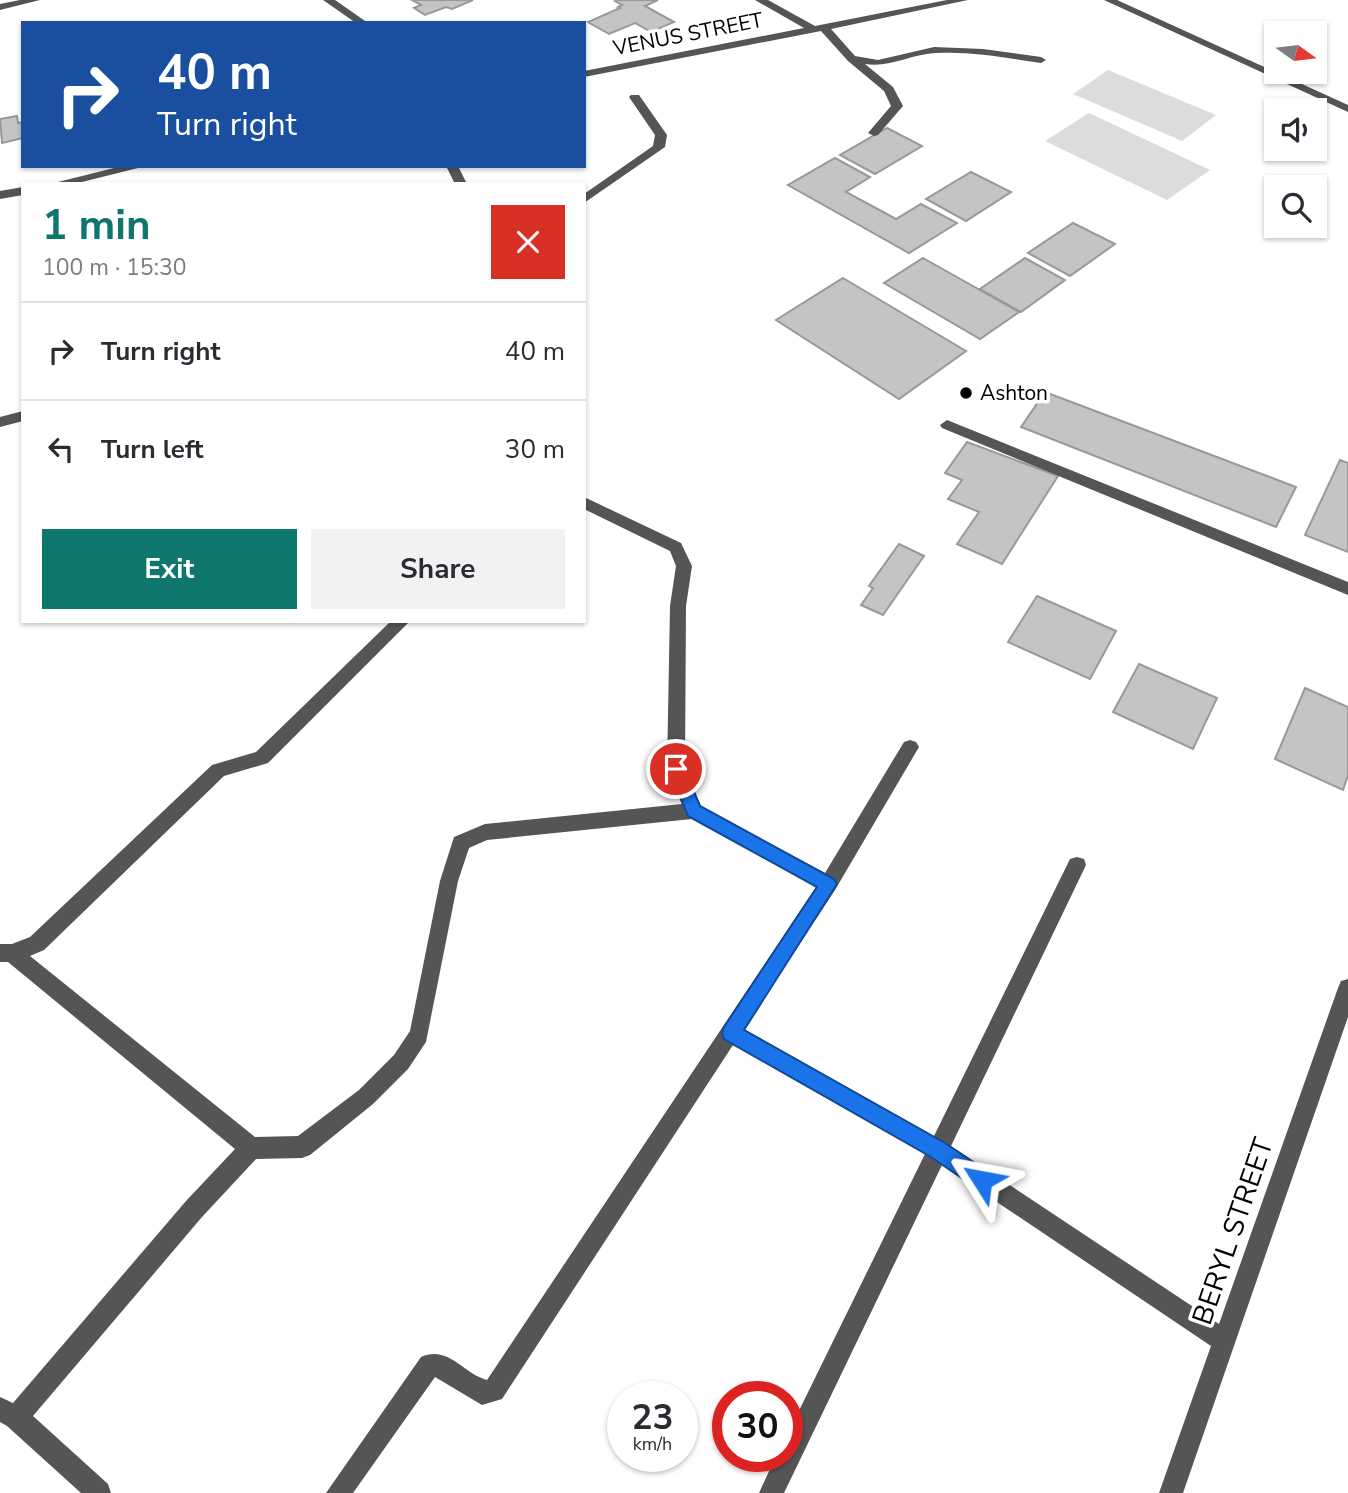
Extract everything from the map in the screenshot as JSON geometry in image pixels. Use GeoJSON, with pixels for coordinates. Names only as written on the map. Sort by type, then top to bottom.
{"type":"FeatureCollection","features":[{"type":"Feature","properties":{"kind":"street"},"geometry":{"type":"LineString","coordinates":[[0,6],[35,0]]}},
{"type":"Feature","properties":{"kind":"street"},"geometry":{"type":"LineString","coordinates":[[328,0],[360,21]]}},
{"type":"Feature","properties":{"kind":"street"},"geometry":{"type":"LineString","coordinates":[[760,0],[819,29],[889,89],[897,106],[874,133]]}},
{"type":"Feature","properties":{"kind":"street","name":"VENUS STREET"},"geometry":{"type":"LineString","coordinates":[[586,74],[963,0]]}},
{"type":"Feature","properties":{"kind":"street"},"geometry":{"type":"LineString","coordinates":[[1109,0],[1348,109]]}},
{"type":"Feature","properties":{"kind":"street"},"geometry":{"type":"LineString","coordinates":[[852,59],[878,63],[934,50],[983,52],[1041,60]]}},
{"type":"Feature","properties":{"kind":"street"},"geometry":{"type":"LineString","coordinates":[[586,199],[659,147],[661,135],[635,97]]}},
{"type":"Feature","properties":{"kind":"street"},"geometry":{"type":"LineString","coordinates":[[65,182],[131,168]]}},
{"type":"Feature","properties":{"kind":"street"},"geometry":{"type":"LineString","coordinates":[[0,195],[21,191]]}},
{"type":"Feature","properties":{"kind":"street"},"geometry":{"type":"LineString","coordinates":[[0,422],[21,417]]}},
{"type":"Feature","properties":{"kind":"street"},"geometry":{"type":"LineString","coordinates":[[947,425],[1348,589]]}},
{"type":"Feature","properties":{"kind":"street"},"geometry":{"type":"LineString","coordinates":[[586,503],[676,547],[684,566],[678,606],[676,769],[694,811]]}},
{"type":"Feature","properties":{"kind":"street"},"geometry":{"type":"LineString","coordinates":[[6,953],[37,944],[218,770],[262,758],[400,623]]}},
{"type":"Feature","properties":{"kind":"street"},"geometry":{"type":"LineString","coordinates":[[338,1493],[429,1365],[442,1366],[482,1393],[494,1391],[828,884],[910,747]]}},
{"type":"Feature","properties":{"kind":"street"},"geometry":{"type":"LineString","coordinates":[[6,953],[251,1148],[302,1147],[366,1097],[401,1062],[419,1035],[449,881],[461,844],[485,832],[694,811],[828,884]]}},
{"type":"Feature","properties":{"kind":"street"},"geometry":{"type":"LineString","coordinates":[[771,1493],[1077,865]]}},
{"type":"Feature","properties":{"kind":"street","name":"BERYL STREET"},"geometry":{"type":"LineString","coordinates":[[1171,1493],[1348,988]]}},
{"type":"Feature","properties":{"kind":"street"},"geometry":{"type":"LineString","coordinates":[[731,1033],[938,1150],[1225,1342]]}},
{"type":"Feature","properties":{"kind":"street"},"geometry":{"type":"LineString","coordinates":[[99,1493],[8,1413],[251,1148]]}},
{"type":"Feature","properties":{"kind":"shaded area"},"geometry":{"type":"Polygon","coordinates":[[[1108,70],[1216,115],[1182,141],[1073,94],[1108,70]]]}},
{"type":"Feature","properties":{"kind":"shaded area"},"geometry":{"type":"Polygon","coordinates":[[[1089,113],[1210,170],[1167,200],[1045,141],[1089,113]]]}},
{"type":"Feature","properties":{"kind":"building"},"geometry":{"type":"Polygon","coordinates":[[[412,0],[473,0],[452,9],[446,7],[425,15],[414,8],[421,5],[412,0]]]}},
{"type":"Feature","properties":{"kind":"building"},"geometry":{"type":"Polygon","coordinates":[[[658,0],[645,6],[674,22],[651,32],[635,23],[609,34],[588,22],[620,8],[618,7],[622,5],[615,1],[658,0]]]}},
{"type":"Feature","properties":{"kind":"building"},"geometry":{"type":"Polygon","coordinates":[[[17,116],[18,123],[21,122],[21,138],[2,143],[0,119],[17,116]]]}},
{"type":"Feature","properties":{"kind":"building"},"geometry":{"type":"Polygon","coordinates":[[[887,128],[922,146],[875,174],[840,155],[887,128]]]}},
{"type":"Feature","properties":{"kind":"building"},"geometry":{"type":"Polygon","coordinates":[[[835,158],[870,177],[846,192],[896,219],[921,204],[957,223],[909,253],[788,185],[835,158]]]}},
{"type":"Feature","properties":{"kind":"building"},"geometry":{"type":"Polygon","coordinates":[[[971,172],[1011,192],[966,221],[926,199],[971,172]]]}},
{"type":"Feature","properties":{"kind":"building"},"geometry":{"type":"Polygon","coordinates":[[[1073,223],[1115,244],[1070,276],[1028,253],[1073,223]]]}},
{"type":"Feature","properties":{"kind":"building"},"geometry":{"type":"Polygon","coordinates":[[[923,258],[1019,312],[980,339],[884,283],[923,258]]]}},
{"type":"Feature","properties":{"kind":"building"},"geometry":{"type":"Polygon","coordinates":[[[1025,258],[1065,280],[1021,312],[980,289],[1025,258]]]}},
{"type":"Feature","properties":{"kind":"building"},"geometry":{"type":"Polygon","coordinates":[[[843,278],[966,351],[899,399],[776,320],[843,278]]]}},
{"type":"Feature","properties":{"kind":"building"},"geometry":{"type":"Polygon","coordinates":[[[1045,392],[1296,487],[1276,527],[1021,427],[1045,392]]]}},
{"type":"Feature","properties":{"kind":"building"},"geometry":{"type":"Polygon","coordinates":[[[967,442],[1058,476],[1002,564],[957,544],[979,512],[948,499],[962,480],[945,473],[967,442]]]}},
{"type":"Feature","properties":{"kind":"building"},"geometry":{"type":"Polygon","coordinates":[[[1340,460],[1348,463],[1348,552],[1305,535],[1340,460]]]}},
{"type":"Feature","properties":{"kind":"building"},"geometry":{"type":"Polygon","coordinates":[[[899,544],[924,556],[883,615],[861,605],[873,588],[869,586],[899,544]]]}},
{"type":"Feature","properties":{"kind":"building"},"geometry":{"type":"Polygon","coordinates":[[[1037,596],[1116,631],[1090,679],[1008,642],[1037,596]]]}},
{"type":"Feature","properties":{"kind":"building"},"geometry":{"type":"Polygon","coordinates":[[[1139,664],[1217,698],[1193,749],[1113,712],[1139,664]]]}},
{"type":"Feature","properties":{"kind":"building"},"geometry":{"type":"Polygon","coordinates":[[[1305,688],[1348,707],[1348,775],[1343,790],[1275,759],[1305,688]]]}},
{"type":"Feature","properties":{"kind":"place","name":"Ashton"},"geometry":{"type":"Point","coordinates":[966,393]}},
{"type":"Feature","properties":{"kind":"route"},"geometry":{"type":"LineString","coordinates":[[676,769],[694,811],[828,884],[731,1033],[938,1150],[982,1180]]}}]}
